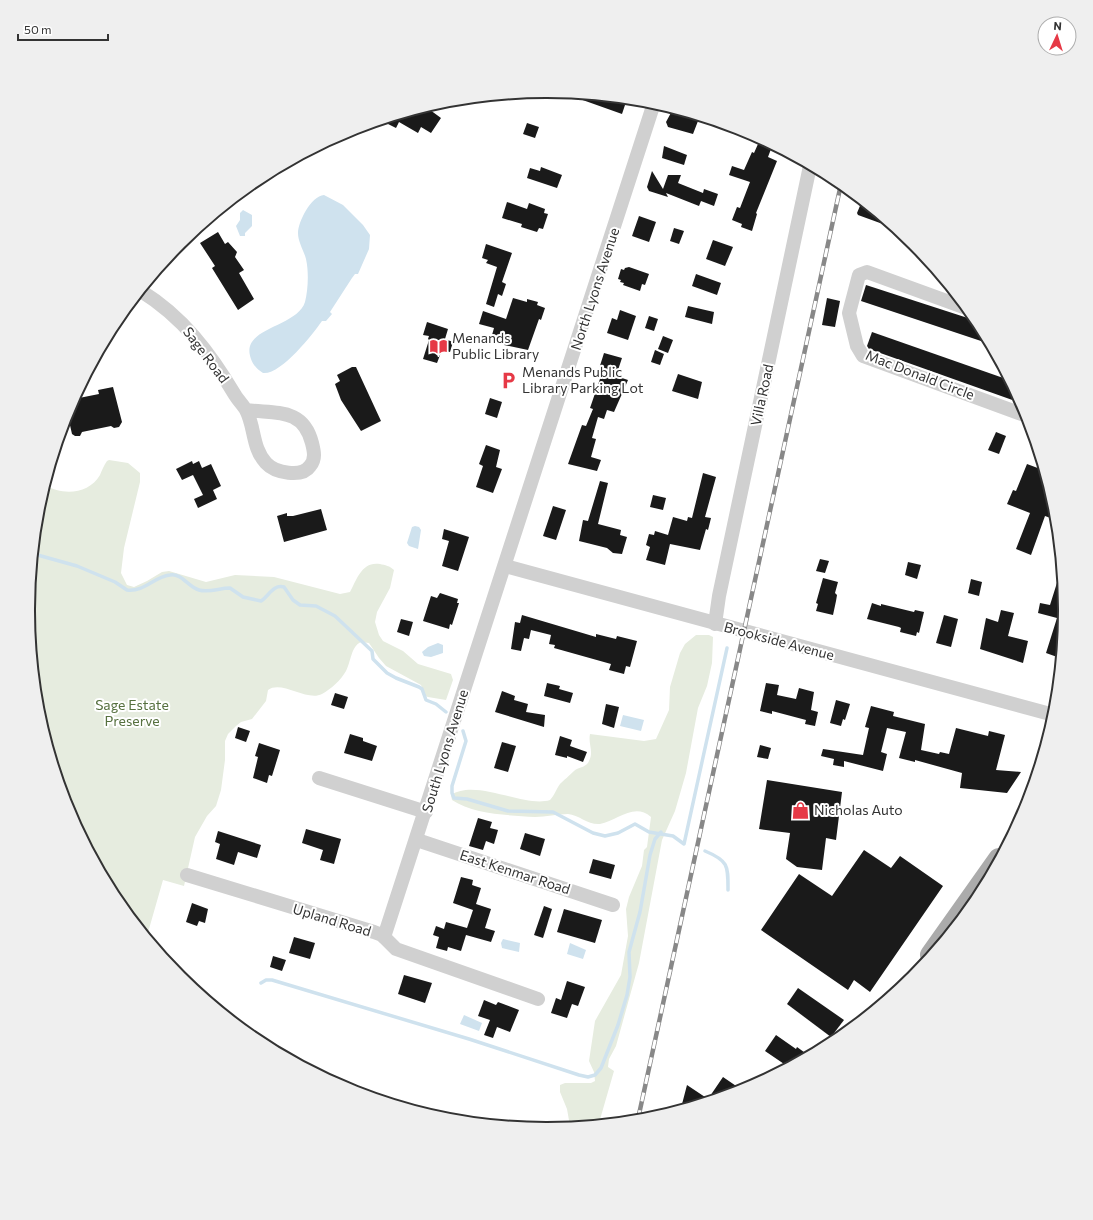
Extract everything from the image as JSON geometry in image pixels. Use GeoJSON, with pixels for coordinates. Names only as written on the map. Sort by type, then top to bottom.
{"type":"FeatureCollection","features":[{"type":"Feature","properties":{"kind":"street","name":"North Lyons Avenue"},"geometry":{"type":"LineString","coordinates":[[505,566],[652,109]]}},
{"type":"Feature","properties":{"kind":"street","name":"Villa Road"},"geometry":{"type":"LineString","coordinates":[[715,624],[718,596],[809,171]]}},
{"type":"Feature","properties":{"kind":"street","name":"Mac Donald Circle"},"geometry":{"type":"LineString","coordinates":[[956,304],[867,272],[859,275],[849,313],[857,346],[863,356],[1018,413]]}},
{"type":"Feature","properties":{"kind":"street","name":"Sage Road"},"geometry":{"type":"LineString","coordinates":[[145,294],[169,310],[197,338],[214,360],[246,410],[257,448],[268,465],[286,472],[298,472],[308,468],[314,458],[313,446],[308,430],[300,420],[282,413],[246,410]]}},
{"type":"Feature","properties":{"kind":"street","name":"Brookside Avenue"},"geometry":{"type":"LineString","coordinates":[[505,566],[1047,713]]}},
{"type":"Feature","properties":{"kind":"street","name":"South Lyons Avenue"},"geometry":{"type":"LineString","coordinates":[[384,937],[417,840],[505,566]]}},
{"type":"Feature","properties":{"kind":"street"},"geometry":{"type":"LineString","coordinates":[[319,778],[426,812]]}},
{"type":"Feature","properties":{"kind":"street","name":"East Kenmar Road"},"geometry":{"type":"LineString","coordinates":[[417,840],[613,904]]}},
{"type":"Feature","properties":{"kind":"street","name":"Upland Road"},"geometry":{"type":"LineString","coordinates":[[187,875],[374,932],[384,937],[396,949],[538,999]]}},
{"type":"Feature","properties":{"kind":"green space","name":"Sage Estate Preserve"},"geometry":{"type":"Polygon","coordinates":[[[107,461],[128,463],[140,473],[140,482],[124,548],[121,573],[127,585],[134,587],[162,572],[169,571],[206,582],[235,575],[274,577],[340,594],[350,592],[364,568],[374,564],[386,565],[394,570],[390,588],[377,612],[375,622],[379,635],[383,641],[403,651],[418,664],[451,674],[453,680],[446,700],[425,696],[421,685],[386,666],[369,643],[361,642],[355,647],[348,667],[341,678],[329,690],[322,694],[316,696],[302,694],[280,688],[268,690],[266,701],[252,719],[241,722],[228,734],[225,741],[225,760],[221,790],[216,806],[207,816],[195,837],[184,886],[163,880],[149,930],[121,894],[104,866],[74,806],[52,742],[39,677],[35,610],[36,577],[39,543],[50,488],[67,492],[83,489],[95,481],[100,475],[107,461]]]}},
{"type":"Feature","properties":{"kind":"green space"},"geometry":{"type":"Polygon","coordinates":[[[696,635],[709,635],[713,637],[712,663],[707,686],[698,708],[686,773],[675,811],[662,840],[639,963],[616,1046],[609,1059],[608,1067],[614,1071],[600,1118],[569,1121],[567,1109],[560,1092],[560,1085],[565,1083],[591,1083],[595,1081],[594,1072],[589,1061],[595,1021],[621,975],[628,936],[626,909],[629,897],[642,866],[644,850],[647,847],[651,817],[638,811],[596,824],[568,814],[535,817],[503,815],[471,809],[452,800],[451,795],[461,791],[473,790],[486,791],[527,800],[550,800],[560,784],[576,770],[588,763],[591,754],[590,734],[644,741],[656,739],[669,710],[670,687],[680,653],[685,644],[696,635]]]}},
{"type":"Feature","properties":{"kind":"water"},"geometry":{"type":"Polygon","coordinates":[[[324,195],[343,205],[363,225],[370,235],[369,249],[358,274],[355,274],[352,278],[330,312],[332,314],[326,321],[322,321],[304,344],[287,361],[270,372],[263,373],[253,363],[250,348],[253,340],[292,317],[300,311],[305,302],[308,270],[298,233],[300,223],[306,210],[314,200],[319,196],[324,195]]]}},
{"type":"Feature","properties":{"kind":"water"},"geometry":{"type":"Polygon","coordinates":[[[243,210],[252,215],[252,226],[245,233],[245,236],[240,236],[236,226],[240,220],[240,213],[243,210]]]}},
{"type":"Feature","properties":{"kind":"water"},"geometry":{"type":"Polygon","coordinates":[[[412,527],[419,527],[421,530],[418,549],[409,546],[407,543],[412,527]]]}},
{"type":"Feature","properties":{"kind":"water"},"geometry":{"type":"Polygon","coordinates":[[[438,643],[443,645],[443,653],[431,657],[424,656],[422,652],[428,647],[438,643]]]}},
{"type":"Feature","properties":{"kind":"water"},"geometry":{"type":"Polygon","coordinates":[[[623,715],[644,720],[641,731],[620,726],[623,715]]]}},
{"type":"Feature","properties":{"kind":"water"},"geometry":{"type":"Polygon","coordinates":[[[503,939],[520,943],[519,952],[502,948],[501,943],[503,939]]]}},
{"type":"Feature","properties":{"kind":"water"},"geometry":{"type":"Polygon","coordinates":[[[570,943],[586,950],[583,959],[567,954],[570,943]]]}},
{"type":"Feature","properties":{"kind":"water"},"geometry":{"type":"Polygon","coordinates":[[[464,1015],[482,1023],[479,1031],[460,1024],[464,1015]]]}},
{"type":"Feature","properties":{"kind":"building"},"geometry":{"type":"Polygon","coordinates":[[[584,100],[625,105],[622,114],[584,100]]]}},
{"type":"Feature","properties":{"kind":"building"},"geometry":{"type":"Polygon","coordinates":[[[432,112],[441,118],[431,133],[421,127],[418,133],[399,122],[396,128],[388,124],[432,112]]]}},
{"type":"Feature","properties":{"kind":"building"},"geometry":{"type":"Polygon","coordinates":[[[670,114],[698,122],[693,134],[668,127],[666,122],[670,114]]]}},
{"type":"Feature","properties":{"kind":"building"},"geometry":{"type":"Polygon","coordinates":[[[527,123],[539,127],[535,138],[523,134],[527,123]]]}},
{"type":"Feature","properties":{"kind":"building"},"geometry":{"type":"Polygon","coordinates":[[[758,144],[771,150],[768,157],[777,161],[756,213],[752,231],[741,227],[742,224],[732,220],[737,207],[740,208],[750,182],[729,175],[732,166],[744,170],[752,152],[754,153],[758,144]]]}},
{"type":"Feature","properties":{"kind":"building"},"geometry":{"type":"Polygon","coordinates":[[[664,146],[687,155],[684,165],[662,158],[664,146]]]}},
{"type":"Feature","properties":{"kind":"building"},"geometry":{"type":"Polygon","coordinates":[[[541,167],[562,175],[557,188],[527,178],[530,168],[540,171],[541,167]]]}},
{"type":"Feature","properties":{"kind":"building"},"geometry":{"type":"Polygon","coordinates":[[[652,171],[663,189],[668,175],[681,175],[678,183],[703,193],[704,189],[718,194],[714,206],[701,201],[699,206],[666,193],[668,197],[649,191],[647,187],[652,171]]]}},
{"type":"Feature","properties":{"kind":"building"},"geometry":{"type":"Polygon","coordinates":[[[507,202],[527,209],[529,203],[545,209],[544,213],[548,214],[543,229],[539,228],[537,232],[521,227],[522,224],[502,218],[507,202]]]}},
{"type":"Feature","properties":{"kind":"building"},"geometry":{"type":"Polygon","coordinates":[[[860,206],[883,224],[858,215],[857,213],[860,206]]]}},
{"type":"Feature","properties":{"kind":"building"},"geometry":{"type":"Polygon","coordinates":[[[639,216],[656,222],[649,242],[632,236],[639,216]]]}},
{"type":"Feature","properties":{"kind":"building"},"geometry":{"type":"Polygon","coordinates":[[[674,228],[684,231],[679,244],[670,241],[674,228]]]}},
{"type":"Feature","properties":{"kind":"building"},"geometry":{"type":"Polygon","coordinates":[[[218,232],[225,244],[228,242],[237,252],[235,257],[244,270],[239,273],[254,299],[238,310],[212,268],[215,266],[200,243],[218,232]]]}},
{"type":"Feature","properties":{"kind":"building"},"geometry":{"type":"Polygon","coordinates":[[[713,240],[733,247],[725,266],[706,259],[713,240]]]}},
{"type":"Feature","properties":{"kind":"building"},"geometry":{"type":"Polygon","coordinates":[[[486,244],[512,253],[502,282],[506,284],[502,296],[498,294],[494,307],[486,304],[497,267],[486,263],[488,260],[482,258],[486,244]]]}},
{"type":"Feature","properties":{"kind":"building"},"geometry":{"type":"Polygon","coordinates":[[[629,267],[649,274],[645,285],[642,284],[640,291],[623,285],[624,283],[620,282],[621,280],[618,279],[621,269],[624,270],[625,268],[629,267]]]}},
{"type":"Feature","properties":{"kind":"building"},"geometry":{"type":"Polygon","coordinates":[[[696,274],[721,283],[717,295],[692,286],[696,274]]]}},
{"type":"Feature","properties":{"kind":"building"},"geometry":{"type":"Polygon","coordinates":[[[866,285],[966,317],[981,341],[861,301],[866,285]]]}},
{"type":"Feature","properties":{"kind":"building"},"geometry":{"type":"Polygon","coordinates":[[[513,298],[527,302],[527,299],[538,302],[537,305],[545,308],[541,320],[539,319],[528,350],[504,345],[506,340],[492,335],[494,328],[479,324],[483,311],[506,319],[513,298]]]}},
{"type":"Feature","properties":{"kind":"building"},"geometry":{"type":"Polygon","coordinates":[[[827,298],[840,301],[835,327],[822,325],[827,298]]]}},
{"type":"Feature","properties":{"kind":"building"},"geometry":{"type":"Polygon","coordinates":[[[688,306],[714,312],[712,324],[685,317],[688,306]]]}},
{"type":"Feature","properties":{"kind":"building"},"geometry":{"type":"Polygon","coordinates":[[[620,310],[636,316],[628,340],[607,333],[612,318],[617,320],[620,310]]]}},
{"type":"Feature","properties":{"kind":"building"},"geometry":{"type":"Polygon","coordinates":[[[649,316],[658,319],[654,331],[645,328],[649,316]]]}},
{"type":"Feature","properties":{"kind":"building","name":"Menands Public Library"},"geometry":{"type":"Polygon","coordinates":[[[427,322],[448,329],[445,339],[453,342],[450,352],[442,350],[437,363],[423,359],[429,340],[429,336],[423,335],[427,322]]]}},
{"type":"Feature","properties":{"kind":"building"},"geometry":{"type":"Polygon","coordinates":[[[872,332],[1001,377],[1012,400],[869,349],[867,346],[872,332]]]}},
{"type":"Feature","properties":{"kind":"building"},"geometry":{"type":"Polygon","coordinates":[[[663,336],[673,340],[668,353],[658,349],[663,336]]]}},
{"type":"Feature","properties":{"kind":"building"},"geometry":{"type":"Polygon","coordinates":[[[655,350],[664,354],[660,365],[651,362],[655,350]]]}},
{"type":"Feature","properties":{"kind":"building"},"geometry":{"type":"Polygon","coordinates":[[[604,353],[622,358],[616,376],[628,380],[614,412],[607,410],[604,419],[598,417],[592,438],[596,439],[591,457],[601,460],[597,471],[568,464],[582,425],[586,426],[593,409],[590,408],[602,373],[598,372],[604,353]]]}},
{"type":"Feature","properties":{"kind":"building"},"geometry":{"type":"Polygon","coordinates":[[[352,367],[356,367],[381,421],[361,431],[341,400],[335,384],[340,381],[337,375],[352,367]]]}},
{"type":"Feature","properties":{"kind":"building"},"geometry":{"type":"Polygon","coordinates":[[[678,374],[702,382],[698,399],[672,391],[678,374]]]}},
{"type":"Feature","properties":{"kind":"building"},"geometry":{"type":"Polygon","coordinates":[[[113,387],[122,422],[119,427],[114,428],[111,426],[82,432],[80,436],[75,436],[72,434],[70,425],[82,397],[99,394],[98,390],[113,387]]]}},
{"type":"Feature","properties":{"kind":"building"},"geometry":{"type":"Polygon","coordinates":[[[490,398],[502,402],[497,418],[485,414],[490,398]]]}},
{"type":"Feature","properties":{"kind":"building"},"geometry":{"type":"Polygon","coordinates":[[[996,432],[1006,436],[999,454],[988,450],[996,432]]]}},
{"type":"Feature","properties":{"kind":"building"},"geometry":{"type":"Polygon","coordinates":[[[486,445],[500,450],[496,467],[502,469],[493,493],[476,487],[483,466],[479,464],[486,445]]]}},
{"type":"Feature","properties":{"kind":"building"},"geometry":{"type":"Polygon","coordinates":[[[192,461],[193,464],[199,461],[202,468],[211,464],[221,486],[213,490],[217,499],[198,508],[194,499],[203,495],[193,475],[182,480],[176,469],[192,461]]]}},
{"type":"Feature","properties":{"kind":"building"},"geometry":{"type":"Polygon","coordinates":[[[1027,464],[1038,468],[1049,518],[1045,516],[1031,555],[1016,549],[1030,513],[1007,504],[1013,490],[1016,491],[1027,464]]]}},
{"type":"Feature","properties":{"kind":"building"},"geometry":{"type":"Polygon","coordinates":[[[703,473],[716,477],[705,517],[711,518],[700,550],[670,544],[665,565],[646,560],[650,547],[646,545],[649,534],[654,535],[655,531],[668,535],[673,517],[687,521],[688,517],[692,518],[703,473]]]}},
{"type":"Feature","properties":{"kind":"building"},"geometry":{"type":"Polygon","coordinates":[[[600,481],[608,483],[598,524],[621,530],[620,535],[627,537],[622,554],[613,553],[607,548],[579,541],[583,520],[588,521],[600,481]]]}},
{"type":"Feature","properties":{"kind":"building"},"geometry":{"type":"Polygon","coordinates":[[[653,495],[666,498],[663,510],[650,507],[653,495]]]}},
{"type":"Feature","properties":{"kind":"building"},"geometry":{"type":"Polygon","coordinates":[[[553,506],[566,510],[556,540],[543,536],[553,506]]]}},
{"type":"Feature","properties":{"kind":"building"},"geometry":{"type":"Polygon","coordinates":[[[321,509],[327,530],[284,542],[277,516],[287,513],[287,516],[293,516],[321,509]]]}},
{"type":"Feature","properties":{"kind":"building"},"geometry":{"type":"Polygon","coordinates":[[[444,529],[469,537],[458,571],[442,566],[449,541],[442,539],[444,529]]]}},
{"type":"Feature","properties":{"kind":"building"},"geometry":{"type":"Polygon","coordinates":[[[820,559],[829,561],[825,573],[816,571],[820,559]]]}},
{"type":"Feature","properties":{"kind":"building"},"geometry":{"type":"Polygon","coordinates":[[[908,562],[921,565],[917,579],[905,575],[908,562]]]}},
{"type":"Feature","properties":{"kind":"building"},"geometry":{"type":"Polygon","coordinates":[[[823,578],[838,582],[835,593],[837,595],[833,615],[816,611],[818,604],[816,603],[823,578]]]}},
{"type":"Feature","properties":{"kind":"building"},"geometry":{"type":"Polygon","coordinates":[[[971,579],[982,582],[979,596],[968,593],[971,579]]]}},
{"type":"Feature","properties":{"kind":"building"},"geometry":{"type":"Polygon","coordinates":[[[1057,582],[1058,610],[1056,657],[1046,653],[1057,618],[1038,613],[1040,603],[1050,605],[1057,582]]]}},
{"type":"Feature","properties":{"kind":"building"},"geometry":{"type":"Polygon","coordinates":[[[440,593],[458,599],[457,603],[459,603],[452,625],[450,624],[449,629],[423,621],[431,596],[437,598],[440,593]]]}},
{"type":"Feature","properties":{"kind":"building"},"geometry":{"type":"Polygon","coordinates":[[[872,603],[914,612],[915,610],[924,612],[919,633],[917,632],[916,636],[900,632],[901,628],[899,627],[867,619],[872,603]]]}},
{"type":"Feature","properties":{"kind":"building"},"geometry":{"type":"Polygon","coordinates":[[[1001,610],[1014,613],[1008,636],[1028,641],[1023,663],[980,649],[986,618],[998,622],[1001,610]]]}},
{"type":"Feature","properties":{"kind":"building"},"geometry":{"type":"Polygon","coordinates":[[[522,615],[596,637],[596,634],[616,639],[617,636],[637,641],[630,667],[626,666],[624,674],[609,670],[611,664],[554,648],[555,645],[549,644],[551,635],[531,630],[529,639],[524,638],[521,651],[511,649],[515,622],[520,623],[522,615]]]}},
{"type":"Feature","properties":{"kind":"building"},"geometry":{"type":"Polygon","coordinates":[[[944,615],[958,619],[951,647],[936,643],[944,615]]]}},
{"type":"Feature","properties":{"kind":"building"},"geometry":{"type":"Polygon","coordinates":[[[401,619],[413,622],[409,636],[397,632],[401,619]]]}},
{"type":"Feature","properties":{"kind":"building"},"geometry":{"type":"Polygon","coordinates":[[[547,683],[560,686],[559,689],[573,693],[570,703],[544,696],[547,683]]]}},
{"type":"Feature","properties":{"kind":"building"},"geometry":{"type":"Polygon","coordinates":[[[766,683],[779,685],[777,695],[796,699],[799,688],[814,692],[811,710],[818,712],[815,726],[805,724],[806,720],[772,711],[772,714],[760,711],[766,683]]]}},
{"type":"Feature","properties":{"kind":"building"},"geometry":{"type":"Polygon","coordinates":[[[502,691],[515,696],[514,700],[528,704],[526,712],[545,715],[544,727],[495,712],[502,691]]]}},
{"type":"Feature","properties":{"kind":"building"},"geometry":{"type":"Polygon","coordinates":[[[335,693],[348,697],[344,709],[331,705],[335,693]]]}},
{"type":"Feature","properties":{"kind":"building"},"geometry":{"type":"Polygon","coordinates":[[[836,700],[850,704],[845,720],[843,719],[841,726],[830,723],[836,700]]]}},
{"type":"Feature","properties":{"kind":"building"},"geometry":{"type":"Polygon","coordinates":[[[606,704],[619,707],[614,728],[602,724],[606,704]]]}},
{"type":"Feature","properties":{"kind":"building"},"geometry":{"type":"Polygon","coordinates":[[[871,706],[894,712],[893,716],[925,724],[921,750],[939,754],[940,752],[949,754],[956,728],[988,736],[989,731],[1005,735],[996,770],[1021,772],[1007,793],[960,788],[962,773],[915,760],[915,762],[899,758],[906,732],[887,728],[881,752],[887,754],[883,771],[844,761],[844,767],[833,765],[834,759],[821,756],[823,749],[863,755],[869,728],[865,727],[871,706]]]}},
{"type":"Feature","properties":{"kind":"building"},"geometry":{"type":"Polygon","coordinates":[[[238,727],[250,731],[246,742],[235,738],[238,727]]]}},
{"type":"Feature","properties":{"kind":"building"},"geometry":{"type":"Polygon","coordinates":[[[350,734],[363,738],[363,741],[377,746],[372,761],[344,753],[350,734]]]}},
{"type":"Feature","properties":{"kind":"building"},"geometry":{"type":"Polygon","coordinates":[[[560,736],[572,740],[570,746],[587,752],[583,762],[567,756],[567,758],[555,755],[560,736]]]}},
{"type":"Feature","properties":{"kind":"building"},"geometry":{"type":"Polygon","coordinates":[[[502,742],[516,746],[508,772],[494,768],[502,742]]]}},
{"type":"Feature","properties":{"kind":"building"},"geometry":{"type":"Polygon","coordinates":[[[259,743],[280,750],[272,776],[269,775],[267,783],[253,778],[258,757],[255,756],[259,743]]]}},
{"type":"Feature","properties":{"kind":"building"},"geometry":{"type":"Polygon","coordinates":[[[760,745],[771,748],[768,759],[757,757],[760,745]]]}},
{"type":"Feature","properties":{"kind":"building","name":"Nicholas Auto"},"geometry":{"type":"Polygon","coordinates":[[[767,780],[842,792],[836,840],[826,838],[822,870],[797,867],[786,859],[790,833],[759,829],[767,780]]]}},
{"type":"Feature","properties":{"kind":"building"},"geometry":{"type":"Polygon","coordinates":[[[478,818],[492,822],[490,828],[498,830],[494,844],[486,841],[483,850],[469,846],[478,818]]]}},
{"type":"Feature","properties":{"kind":"building"},"geometry":{"type":"Polygon","coordinates":[[[306,829],[341,839],[334,864],[320,860],[323,850],[302,843],[306,829]]]}},
{"type":"Feature","properties":{"kind":"building"},"geometry":{"type":"Polygon","coordinates":[[[218,831],[261,845],[257,858],[238,852],[234,865],[216,859],[220,844],[215,842],[218,831]]]}},
{"type":"Feature","properties":{"kind":"building"},"geometry":{"type":"Polygon","coordinates":[[[525,833],[545,839],[540,856],[520,849],[525,833]]]}},
{"type":"Feature","properties":{"kind":"building"},"geometry":{"type":"Polygon","coordinates":[[[864,850],[891,868],[900,856],[943,886],[870,992],[854,980],[848,990],[761,930],[799,874],[832,896],[864,850]]]}},
{"type":"Feature","properties":{"kind":"building"},"geometry":{"type":"Polygon","coordinates":[[[593,859],[615,865],[611,879],[589,873],[593,859]]]}},
{"type":"Feature","properties":{"kind":"building"},"geometry":{"type":"Polygon","coordinates":[[[461,877],[473,880],[472,885],[481,888],[476,904],[491,909],[485,928],[495,931],[491,942],[466,935],[461,951],[448,947],[447,951],[436,948],[439,937],[433,935],[436,926],[444,929],[446,922],[467,928],[473,910],[453,903],[461,877]]]}},
{"type":"Feature","properties":{"kind":"building"},"geometry":{"type":"Polygon","coordinates":[[[192,903],[208,909],[205,923],[199,921],[197,926],[186,922],[192,903]]]}},
{"type":"Feature","properties":{"kind":"building"},"geometry":{"type":"Polygon","coordinates":[[[544,906],[552,909],[543,938],[534,935],[544,906]]]}},
{"type":"Feature","properties":{"kind":"building"},"geometry":{"type":"Polygon","coordinates":[[[564,909],[602,920],[595,943],[557,932],[564,909]]]}},
{"type":"Feature","properties":{"kind":"building"},"geometry":{"type":"Polygon","coordinates":[[[294,937],[315,943],[310,959],[289,953],[294,937]]]}},
{"type":"Feature","properties":{"kind":"building"},"geometry":{"type":"Polygon","coordinates":[[[273,956],[286,960],[282,971],[270,967],[273,956]]]}},
{"type":"Feature","properties":{"kind":"building"},"geometry":{"type":"Polygon","coordinates":[[[404,975],[432,983],[425,1003],[398,994],[404,975]]]}},
{"type":"Feature","properties":{"kind":"building"},"geometry":{"type":"Polygon","coordinates":[[[567,981],[585,987],[578,1006],[572,1004],[567,1018],[551,1013],[556,998],[561,1000],[567,981]]]}},
{"type":"Feature","properties":{"kind":"building"},"geometry":{"type":"Polygon","coordinates":[[[798,988],[844,1020],[834,1033],[830,1036],[787,1004],[798,988]]]}},
{"type":"Feature","properties":{"kind":"building"},"geometry":{"type":"Polygon","coordinates":[[[484,1000],[496,1005],[498,1002],[519,1010],[510,1032],[497,1027],[493,1038],[484,1035],[490,1020],[478,1016],[484,1000]]]}},
{"type":"Feature","properties":{"kind":"building"},"geometry":{"type":"Polygon","coordinates":[[[776,1035],[796,1049],[797,1047],[804,1052],[783,1063],[765,1051],[776,1035]]]}},
{"type":"Feature","properties":{"kind":"building"},"geometry":{"type":"Polygon","coordinates":[[[723,1077],[735,1085],[712,1094],[723,1077]]]}},
{"type":"Feature","properties":{"kind":"building"},"geometry":{"type":"Polygon","coordinates":[[[687,1085],[704,1096],[682,1103],[687,1085]]]}},
{"type":"Feature","properties":{"kind":"waterway"},"geometry":{"type":"LineString","coordinates":[[38,555],[77,566],[115,582],[127,590],[139,589],[159,578],[170,575],[182,578],[199,590],[207,591],[230,588],[243,597],[261,601],[277,587],[284,587],[293,600],[300,605],[316,606],[335,616],[372,651],[373,659],[387,673],[419,687],[422,689],[426,700],[436,704],[446,712]]}},
{"type":"Feature","properties":{"kind":"waterway"},"geometry":{"type":"LineString","coordinates":[[463,731],[466,741],[452,786],[454,798],[467,799],[508,811],[553,812],[593,833],[605,836],[618,833],[635,824],[649,832],[673,836],[684,844],[727,648]]}},
{"type":"Feature","properties":{"kind":"waterway"},"geometry":{"type":"LineString","coordinates":[[261,983],[266,980],[272,980],[469,1039],[579,1075],[588,1077],[595,1075],[601,1068],[618,1025],[627,995],[630,977],[629,952],[640,912],[650,855],[655,839],[661,832]]}},
{"type":"Feature","properties":{"kind":"waterway"},"geometry":{"type":"LineString","coordinates":[[705,851],[719,858],[726,865],[728,890]]}},
{"type":"Feature","properties":{"kind":"railway"},"geometry":{"type":"LineString","coordinates":[[639,1113],[839,191]]}},
{"type":"Feature","properties":{"kind":"place","name":"Menands Public Library"},"geometry":{"type":"Point","coordinates":[439,346]}},
{"type":"Feature","properties":{"kind":"place","name":"Menands Public Library Parking Lot"},"geometry":{"type":"Point","coordinates":[509,380]}},
{"type":"Feature","properties":{"kind":"place","name":"Nicholas Auto"},"geometry":{"type":"Point","coordinates":[801,810]}}]}
